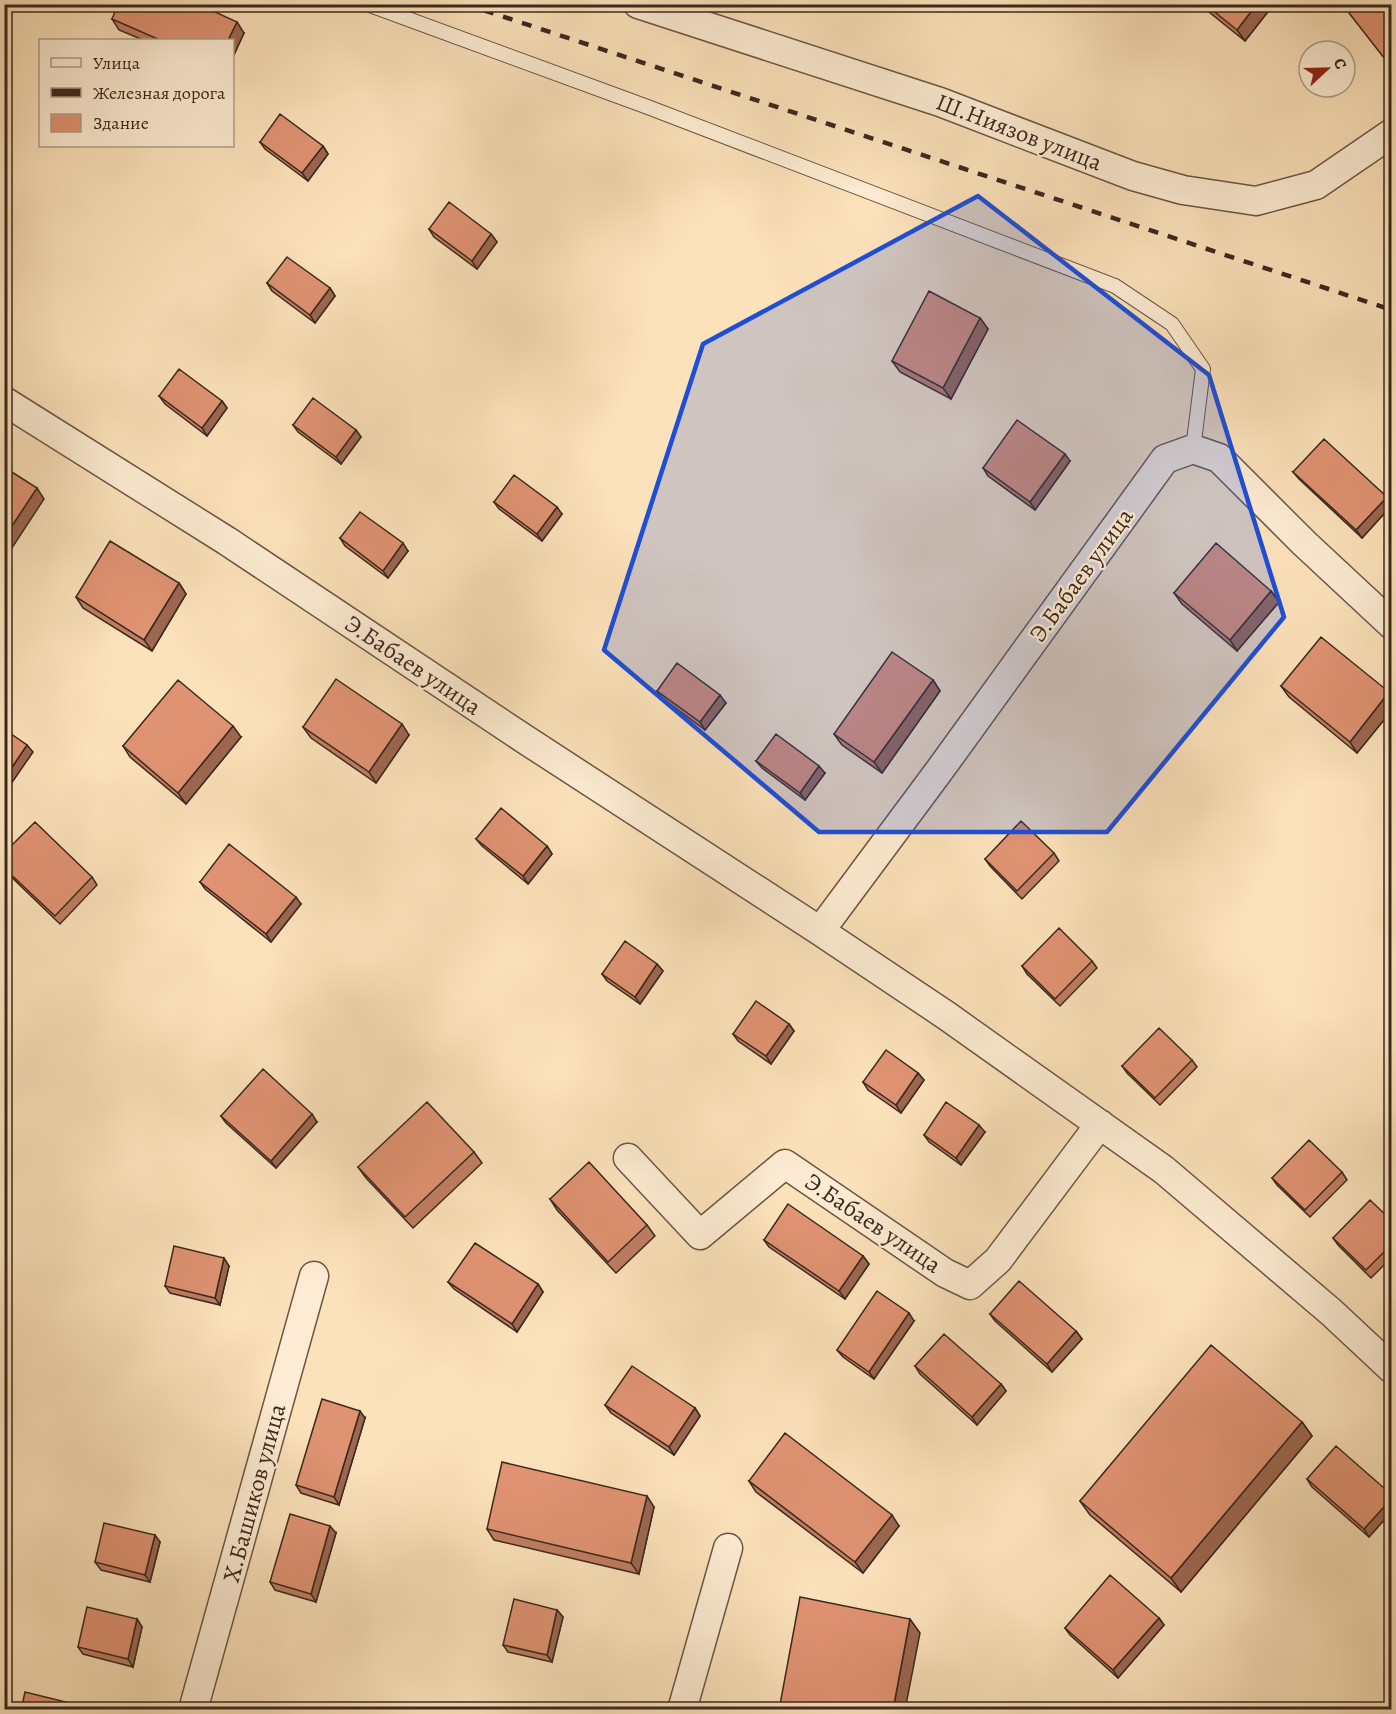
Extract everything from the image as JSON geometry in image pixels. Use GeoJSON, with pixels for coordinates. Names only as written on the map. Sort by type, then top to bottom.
{"type":"FeatureCollection","features":[{"type":"Feature","properties":{"kind":"street","name":"Ш.Ниязов улица"},"geometry":{"type":"LineString","coordinates":[[638,4],[940,102],[1134,176],[1183,190],[1256,201],[1316,185],[1392,133]]}},
{"type":"Feature","properties":{"kind":"street","name":"Э.Бабаев улица"},"geometry":{"type":"LineString","coordinates":[[4,401],[227,541],[947,1016],[1164,1170],[1331,1312],[1392,1369]]}},
{"type":"Feature","properties":{"kind":"street"},"geometry":{"type":"LineString","coordinates":[[1193,449],[1219,458],[1304,543],[1392,625]]}},
{"type":"Feature","properties":{"kind":"street","name":"Э.Бабаев улица"},"geometry":{"type":"LineString","coordinates":[[820,931],[1165,459],[1193,449]]}},
{"type":"Feature","properties":{"kind":"street","name":"Э.Бабаев улица"},"geometry":{"type":"LineString","coordinates":[[628,1158],[700,1235],[785,1164],[945,1273],[970,1285],[998,1260],[1100,1124]]}},
{"type":"Feature","properties":{"kind":"street","name":"Х.Башиков улица"},"geometry":{"type":"LineString","coordinates":[[193,1710],[314,1276]]}},
{"type":"Feature","properties":{"kind":"street"},"geometry":{"type":"LineString","coordinates":[[682,1710],[728,1548]]}},
{"type":"Feature","properties":{"kind":"lane"},"geometry":{"type":"LineString","coordinates":[[367,4],[645,106],[1114,286],[1172,324],[1203,369],[1193,449]]}},
{"type":"Feature","properties":{"kind":"highlighted area"},"geometry":{"type":"Polygon","coordinates":[[[978,196],[1209,375],[1284,617],[1107,832],[819,832],[604,650],[703,344],[978,196]]]}},
{"type":"Feature","properties":{"kind":"building"},"geometry":{"type":"Polygon","coordinates":[[[118,4],[198,4],[237,22],[228,39],[158,39],[112,19],[118,4]]]}},
{"type":"Feature","properties":{"kind":"building"},"geometry":{"type":"Polygon","coordinates":[[[1205,4],[1257,4],[1237,30],[1205,4]]]}},
{"type":"Feature","properties":{"kind":"building"},"geometry":{"type":"Polygon","coordinates":[[[1360,4],[1392,4],[1392,68],[1349,13],[1360,4]]]}},
{"type":"Feature","properties":{"kind":"building"},"geometry":{"type":"Polygon","coordinates":[[[280,114],[323,146],[302,173],[260,142],[280,114]]]}},
{"type":"Feature","properties":{"kind":"building"},"geometry":{"type":"Polygon","coordinates":[[[449,202],[491,234],[472,261],[429,229],[449,202]]]}},
{"type":"Feature","properties":{"kind":"building"},"geometry":{"type":"Polygon","coordinates":[[[287,257],[330,288],[310,315],[267,283],[287,257]]]}},
{"type":"Feature","properties":{"kind":"building"},"geometry":{"type":"Polygon","coordinates":[[[929,291],[980,318],[943,388],[892,361],[929,291]]]}},
{"type":"Feature","properties":{"kind":"building"},"geometry":{"type":"Polygon","coordinates":[[[179,369],[222,401],[202,428],[159,396],[179,369]]]}},
{"type":"Feature","properties":{"kind":"building"},"geometry":{"type":"Polygon","coordinates":[[[313,398],[356,430],[336,457],[293,425],[313,398]]]}},
{"type":"Feature","properties":{"kind":"building"},"geometry":{"type":"Polygon","coordinates":[[[1017,420],[1065,454],[1030,502],[983,468],[1017,420]]]}},
{"type":"Feature","properties":{"kind":"building"},"geometry":{"type":"Polygon","coordinates":[[[1324,439],[1387,497],[1356,530],[1293,472],[1324,439]]]}},
{"type":"Feature","properties":{"kind":"building"},"geometry":{"type":"Polygon","coordinates":[[[4,467],[37,488],[4,538],[4,467]]]}},
{"type":"Feature","properties":{"kind":"building"},"geometry":{"type":"Polygon","coordinates":[[[514,475],[557,507],[537,534],[494,502],[514,475]]]}},
{"type":"Feature","properties":{"kind":"building"},"geometry":{"type":"Polygon","coordinates":[[[360,512],[403,543],[383,571],[340,538],[360,512]]]}},
{"type":"Feature","properties":{"kind":"building"},"geometry":{"type":"Polygon","coordinates":[[[110,541],[179,583],[144,640],[76,597],[110,541]]]}},
{"type":"Feature","properties":{"kind":"building"},"geometry":{"type":"Polygon","coordinates":[[[1216,543],[1271,591],[1230,640],[1174,593],[1216,543]]]}},
{"type":"Feature","properties":{"kind":"building"},"geometry":{"type":"Polygon","coordinates":[[[1321,637],[1389,692],[1350,742],[1281,686],[1321,637]]]}},
{"type":"Feature","properties":{"kind":"building"},"geometry":{"type":"Polygon","coordinates":[[[892,652],[933,680],[874,762],[834,734],[892,652]]]}},
{"type":"Feature","properties":{"kind":"building"},"geometry":{"type":"Polygon","coordinates":[[[677,663],[720,695],[700,722],[657,691],[677,663]]]}},
{"type":"Feature","properties":{"kind":"building"},"geometry":{"type":"Polygon","coordinates":[[[336,679],[402,724],[369,772],[303,727],[336,679]]]}},
{"type":"Feature","properties":{"kind":"building"},"geometry":{"type":"Polygon","coordinates":[[[178,680],[233,726],[178,793],[123,746],[178,680]]]}},
{"type":"Feature","properties":{"kind":"building"},"geometry":{"type":"Polygon","coordinates":[[[4,729],[27,745],[4,779],[4,729]]]}},
{"type":"Feature","properties":{"kind":"building"},"geometry":{"type":"Polygon","coordinates":[[[776,734],[819,766],[800,793],[756,761],[776,734]]]}},
{"type":"Feature","properties":{"kind":"building"},"geometry":{"type":"Polygon","coordinates":[[[501,808],[547,846],[523,876],[476,839],[501,808]]]}},
{"type":"Feature","properties":{"kind":"building"},"geometry":{"type":"Polygon","coordinates":[[[1021,821],[1054,853],[1017,891],[985,859],[1021,821]]]}},
{"type":"Feature","properties":{"kind":"building"},"geometry":{"type":"Polygon","coordinates":[[[35,822],[92,877],[55,916],[4,868],[4,853],[35,822]]]}},
{"type":"Feature","properties":{"kind":"building"},"geometry":{"type":"Polygon","coordinates":[[[229,844],[296,897],[266,934],[200,882],[229,844]]]}},
{"type":"Feature","properties":{"kind":"building"},"geometry":{"type":"Polygon","coordinates":[[[1059,928],[1092,961],[1055,999],[1022,966],[1059,928]]]}},
{"type":"Feature","properties":{"kind":"building"},"geometry":{"type":"Polygon","coordinates":[[[625,941],[657,964],[635,997],[602,974],[625,941]]]}},
{"type":"Feature","properties":{"kind":"building"},"geometry":{"type":"Polygon","coordinates":[[[756,1001],[789,1024],[766,1056],[733,1034],[756,1001]]]}},
{"type":"Feature","properties":{"kind":"building"},"geometry":{"type":"Polygon","coordinates":[[[1159,1028],[1192,1060],[1155,1098],[1122,1066],[1159,1028]]]}},
{"type":"Feature","properties":{"kind":"building"},"geometry":{"type":"Polygon","coordinates":[[[886,1050],[918,1073],[896,1105],[863,1082],[886,1050]]]}},
{"type":"Feature","properties":{"kind":"building"},"geometry":{"type":"Polygon","coordinates":[[[263,1069],[312,1114],[271,1161],[221,1116],[263,1069]]]}},
{"type":"Feature","properties":{"kind":"building"},"geometry":{"type":"Polygon","coordinates":[[[427,1102],[474,1152],[405,1217],[358,1167],[427,1102]]]}},
{"type":"Feature","properties":{"kind":"building"},"geometry":{"type":"Polygon","coordinates":[[[946,1102],[979,1125],[956,1158],[924,1135],[946,1102]]]}},
{"type":"Feature","properties":{"kind":"building"},"geometry":{"type":"Polygon","coordinates":[[[1309,1140],[1342,1172],[1305,1210],[1272,1178],[1309,1140]]]}},
{"type":"Feature","properties":{"kind":"building"},"geometry":{"type":"Polygon","coordinates":[[[589,1162],[647,1225],[608,1262],[550,1199],[589,1162]]]}},
{"type":"Feature","properties":{"kind":"building"},"geometry":{"type":"Polygon","coordinates":[[[1370,1200],[1392,1221],[1392,1244],[1366,1270],[1333,1238],[1370,1200]]]}},
{"type":"Feature","properties":{"kind":"building"},"geometry":{"type":"Polygon","coordinates":[[[788,1204],[863,1256],[839,1291],[764,1240],[788,1204]]]}},
{"type":"Feature","properties":{"kind":"building"},"geometry":{"type":"Polygon","coordinates":[[[475,1243],[538,1284],[512,1324],[448,1282],[475,1243]]]}},
{"type":"Feature","properties":{"kind":"building"},"geometry":{"type":"Polygon","coordinates":[[[174,1246],[224,1258],[215,1298],[165,1286],[174,1246]]]}},
{"type":"Feature","properties":{"kind":"building"},"geometry":{"type":"Polygon","coordinates":[[[1019,1281],[1076,1331],[1047,1364],[990,1314],[1019,1281]]]}},
{"type":"Feature","properties":{"kind":"building"},"geometry":{"type":"Polygon","coordinates":[[[877,1291],[909,1313],[869,1372],[837,1350],[877,1291]]]}},
{"type":"Feature","properties":{"kind":"building"},"geometry":{"type":"Polygon","coordinates":[[[944,1334],[1001,1384],[972,1417],[915,1366],[944,1334]]]}},
{"type":"Feature","properties":{"kind":"building"},"geometry":{"type":"Polygon","coordinates":[[[1211,1345],[1302,1422],[1171,1578],[1080,1501],[1211,1345]]]}},
{"type":"Feature","properties":{"kind":"building"},"geometry":{"type":"Polygon","coordinates":[[[632,1366],[695,1408],[669,1447],[605,1405],[632,1366]]]}},
{"type":"Feature","properties":{"kind":"building"},"geometry":{"type":"Polygon","coordinates":[[[322,1399],[360,1411],[334,1497],[296,1485],[322,1399]]]}},
{"type":"Feature","properties":{"kind":"building"},"geometry":{"type":"Polygon","coordinates":[[[785,1433],[892,1515],[855,1562],[749,1481],[785,1433]]]}},
{"type":"Feature","properties":{"kind":"building"},"geometry":{"type":"Polygon","coordinates":[[[1336,1446],[1392,1495],[1392,1498],[1364,1529],[1307,1479],[1336,1446]]]}},
{"type":"Feature","properties":{"kind":"building"},"geometry":{"type":"Polygon","coordinates":[[[502,1462],[647,1496],[631,1563],[487,1529],[502,1462]]]}},
{"type":"Feature","properties":{"kind":"building"},"geometry":{"type":"Polygon","coordinates":[[[290,1514],[330,1526],[311,1594],[270,1582],[290,1514]]]}},
{"type":"Feature","properties":{"kind":"building"},"geometry":{"type":"Polygon","coordinates":[[[104,1523],[155,1535],[145,1575],[95,1562],[104,1523]]]}},
{"type":"Feature","properties":{"kind":"building"},"geometry":{"type":"Polygon","coordinates":[[[1110,1575],[1159,1618],[1113,1670],[1065,1628],[1110,1575]]]}},
{"type":"Feature","properties":{"kind":"building"},"geometry":{"type":"Polygon","coordinates":[[[800,1597],[910,1619],[893,1710],[779,1710],[800,1597]]]}},
{"type":"Feature","properties":{"kind":"building"},"geometry":{"type":"Polygon","coordinates":[[[514,1599],[557,1610],[547,1655],[503,1645],[514,1599]]]}},
{"type":"Feature","properties":{"kind":"building"},"geometry":{"type":"Polygon","coordinates":[[[87,1607],[137,1619],[128,1659],[78,1647],[87,1607]]]}},
{"type":"Feature","properties":{"kind":"building"},"geometry":{"type":"Polygon","coordinates":[[[25,1692],[98,1710],[21,1710],[25,1692]]]}},
{"type":"Feature","properties":{"kind":"railway"},"geometry":{"type":"LineString","coordinates":[[465,4],[1392,310]]}}]}
